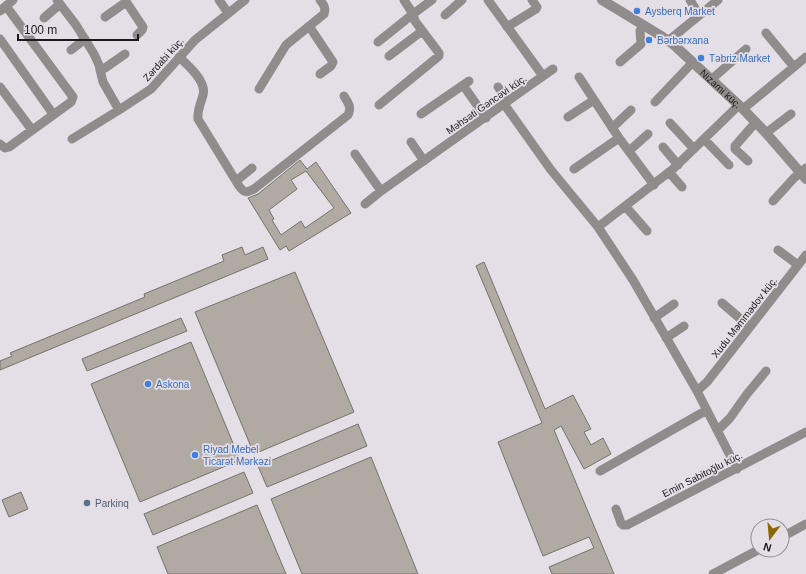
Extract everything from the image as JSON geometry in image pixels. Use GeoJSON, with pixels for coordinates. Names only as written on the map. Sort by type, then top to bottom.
{"type":"FeatureCollection","features":[{"type":"Feature","properties":{"kind":"street"},"geometry":{"type":"LineString","coordinates":[[219,0],[228,13]]}},
{"type":"Feature","properties":{"kind":"street","name":"Zərdabi küç."},"geometry":{"type":"LineString","coordinates":[[72,139],[151,89],[196,40],[245,0]]}},
{"type":"Feature","properties":{"kind":"street"},"geometry":{"type":"LineString","coordinates":[[259,89],[286,45],[324,14],[326,10],[325,6],[320,0]]}},
{"type":"Feature","properties":{"kind":"street"},"geometry":{"type":"LineString","coordinates":[[379,105],[439,56],[439,53],[415,21],[413,14],[404,0]]}},
{"type":"Feature","properties":{"kind":"street"},"geometry":{"type":"LineString","coordinates":[[378,42],[432,0]]}},
{"type":"Feature","properties":{"kind":"street"},"geometry":{"type":"LineString","coordinates":[[445,15],[462,0]]}},
{"type":"Feature","properties":{"kind":"street","name":"Məhsəti Gəncəvi küç."},"geometry":{"type":"LineString","coordinates":[[365,204],[380,191],[486,118],[543,76],[488,0]]}},
{"type":"Feature","properties":{"kind":"street"},"geometry":{"type":"LineString","coordinates":[[507,27],[536,9],[537,7],[532,0]]}},
{"type":"Feature","properties":{"kind":"street","name":"Nizami küç."},"geometry":{"type":"LineString","coordinates":[[602,0],[668,41],[712,79],[741,107],[804,173]]}},
{"type":"Feature","properties":{"kind":"street"},"geometry":{"type":"LineString","coordinates":[[690,0],[699,15]]}},
{"type":"Feature","properties":{"kind":"street"},"geometry":{"type":"LineString","coordinates":[[668,41],[718,0]]}},
{"type":"Feature","properties":{"kind":"street"},"geometry":{"type":"LineString","coordinates":[[105,17],[125,1],[143,27],[137,35]]}},
{"type":"Feature","properties":{"kind":"street"},"geometry":{"type":"LineString","coordinates":[[44,18],[59,2],[85,39],[97,60],[103,82],[119,110]]}},
{"type":"Feature","properties":{"kind":"street"},"geometry":{"type":"LineString","coordinates":[[0,144],[5,148],[9,147],[71,102],[73,97],[6,6]]}},
{"type":"Feature","properties":{"kind":"street"},"geometry":{"type":"LineString","coordinates":[[620,62],[641,44],[640,31],[643,25]]}},
{"type":"Feature","properties":{"kind":"street"},"geometry":{"type":"LineString","coordinates":[[309,26],[333,62],[331,66],[320,74]]}},
{"type":"Feature","properties":{"kind":"street"},"geometry":{"type":"LineString","coordinates":[[389,56],[422,31]]}},
{"type":"Feature","properties":{"kind":"street"},"geometry":{"type":"LineString","coordinates":[[766,33],[794,67]]}},
{"type":"Feature","properties":{"kind":"street"},"geometry":{"type":"LineString","coordinates":[[0,39],[53,114]]}},
{"type":"Feature","properties":{"kind":"street"},"geometry":{"type":"LineString","coordinates":[[71,50],[85,39]]}},
{"type":"Feature","properties":{"kind":"street"},"geometry":{"type":"LineString","coordinates":[[712,79],[746,49]]}},
{"type":"Feature","properties":{"kind":"street"},"geometry":{"type":"LineString","coordinates":[[100,70],[125,54]]}},
{"type":"Feature","properties":{"kind":"street"},"geometry":{"type":"LineString","coordinates":[[179,57],[190,67],[203,85],[204,89],[198,119],[242,191],[250,191],[348,115],[351,110],[344,96]]}},
{"type":"Feature","properties":{"kind":"street"},"geometry":{"type":"LineString","coordinates":[[598,227],[670,172],[704,139],[741,107],[806,57]]}},
{"type":"Feature","properties":{"kind":"street"},"geometry":{"type":"LineString","coordinates":[[655,102],[692,62]]}},
{"type":"Feature","properties":{"kind":"street"},"geometry":{"type":"LineString","coordinates":[[543,76],[553,69]]}},
{"type":"Feature","properties":{"kind":"street"},"geometry":{"type":"LineString","coordinates":[[579,77],[612,128],[654,185]]}},
{"type":"Feature","properties":{"kind":"street"},"geometry":{"type":"LineString","coordinates":[[421,114],[466,83],[486,118]]}},
{"type":"Feature","properties":{"kind":"street"},"geometry":{"type":"LineString","coordinates":[[0,87],[32,130]]}},
{"type":"Feature","properties":{"kind":"street"},"geometry":{"type":"LineString","coordinates":[[498,87],[506,103],[551,170],[598,227],[632,280],[697,391],[737,469]]}},
{"type":"Feature","properties":{"kind":"street"},"geometry":{"type":"LineString","coordinates":[[568,117],[594,100]]}},
{"type":"Feature","properties":{"kind":"street"},"geometry":{"type":"LineString","coordinates":[[612,128],[631,110]]}},
{"type":"Feature","properties":{"kind":"street"},"geometry":{"type":"LineString","coordinates":[[766,133],[791,114]]}},
{"type":"Feature","properties":{"kind":"street"},"geometry":{"type":"LineString","coordinates":[[748,161],[735,149],[735,146],[756,122]]}},
{"type":"Feature","properties":{"kind":"street"},"geometry":{"type":"LineString","coordinates":[[670,123],[694,149]]}},
{"type":"Feature","properties":{"kind":"street"},"geometry":{"type":"LineString","coordinates":[[629,151],[648,134]]}},
{"type":"Feature","properties":{"kind":"street"},"geometry":{"type":"LineString","coordinates":[[574,169],[619,138]]}},
{"type":"Feature","properties":{"kind":"street"},"geometry":{"type":"LineString","coordinates":[[704,139],[729,165]]}},
{"type":"Feature","properties":{"kind":"street"},"geometry":{"type":"LineString","coordinates":[[411,142],[424,161]]}},
{"type":"Feature","properties":{"kind":"street"},"geometry":{"type":"LineString","coordinates":[[663,147],[678,165]]}},
{"type":"Feature","properties":{"kind":"street"},"geometry":{"type":"LineString","coordinates":[[355,154],[380,191]]}},
{"type":"Feature","properties":{"kind":"street"},"geometry":{"type":"LineString","coordinates":[[236,181],[252,168]]}},
{"type":"Feature","properties":{"kind":"street"},"geometry":{"type":"LineString","coordinates":[[670,172],[682,188]]}},
{"type":"Feature","properties":{"kind":"street"},"geometry":{"type":"LineString","coordinates":[[773,201],[804,173]]}},
{"type":"Feature","properties":{"kind":"street"},"geometry":{"type":"LineString","coordinates":[[626,206],[647,231]]}},
{"type":"Feature","properties":{"kind":"street"},"geometry":{"type":"LineString","coordinates":[[778,250],[798,265]]}},
{"type":"Feature","properties":{"kind":"street","name":"Xudu Məmmədov küç."},"geometry":{"type":"LineString","coordinates":[[697,391],[707,382],[806,255]]}},
{"type":"Feature","properties":{"kind":"street"},"geometry":{"type":"LineString","coordinates":[[722,303],[750,327]]}},
{"type":"Feature","properties":{"kind":"street"},"geometry":{"type":"LineString","coordinates":[[654,318],[674,304]]}},
{"type":"Feature","properties":{"kind":"street"},"geometry":{"type":"LineString","coordinates":[[666,338],[684,326]]}},
{"type":"Feature","properties":{"kind":"street"},"geometry":{"type":"LineString","coordinates":[[718,430],[730,418],[766,371]]}},
{"type":"Feature","properties":{"kind":"street"},"geometry":{"type":"LineString","coordinates":[[600,471],[707,410]]}},
{"type":"Feature","properties":{"kind":"street","name":"Emin Sabitoğlu küç."},"geometry":{"type":"LineString","coordinates":[[616,509],[620,523],[627,525],[806,432]]}},
{"type":"Feature","properties":{"kind":"street"},"geometry":{"type":"LineString","coordinates":[[790,533],[806,524]]}},
{"type":"Feature","properties":{"kind":"street"},"geometry":{"type":"LineString","coordinates":[[713,574],[750,554]]}},
{"type":"Feature","properties":{"kind":"building"},"geometry":{"type":"Polygon","coordinates":[[[300,160],[307,169],[316,162],[351,213],[289,251],[286,246],[280,250],[248,198],[258,194],[300,160]],[[306,171],[291,180],[297,189],[269,210],[274,219],[272,220],[281,235],[301,221],[305,228],[334,208],[306,171]]]}},
{"type":"Feature","properties":{"kind":"building"},"geometry":{"type":"Polygon","coordinates":[[[242,247],[245,255],[263,247],[268,259],[0,370],[0,361],[12,356],[10,353],[145,297],[144,294],[224,261],[222,255],[242,247]]]}},
{"type":"Feature","properties":{"kind":"building"},"geometry":{"type":"Polygon","coordinates":[[[484,262],[545,409],[573,395],[591,429],[584,432],[591,445],[603,438],[611,454],[584,469],[561,426],[554,430],[614,574],[552,574],[549,567],[594,548],[589,537],[543,556],[498,442],[542,423],[476,266],[484,262]]]}},
{"type":"Feature","properties":{"kind":"building"},"geometry":{"type":"Polygon","coordinates":[[[295,272],[354,412],[254,454],[195,312],[295,272]]]}},
{"type":"Feature","properties":{"kind":"building"},"geometry":{"type":"Polygon","coordinates":[[[181,318],[187,331],[87,371],[82,359],[181,318]]]}},
{"type":"Feature","properties":{"kind":"building"},"geometry":{"type":"Polygon","coordinates":[[[191,342],[240,460],[140,502],[91,384],[191,342]]]}},
{"type":"Feature","properties":{"kind":"building"},"geometry":{"type":"Polygon","coordinates":[[[358,424],[367,446],[267,487],[258,466],[358,424]]]}},
{"type":"Feature","properties":{"kind":"building"},"geometry":{"type":"Polygon","coordinates":[[[371,457],[418,574],[302,574],[271,499],[371,457]]]}},
{"type":"Feature","properties":{"kind":"building"},"geometry":{"type":"Polygon","coordinates":[[[244,472],[253,493],[153,535],[144,514],[244,472]]]}},
{"type":"Feature","properties":{"kind":"building"},"geometry":{"type":"Polygon","coordinates":[[[21,492],[28,509],[9,517],[2,500],[21,492]]]}},
{"type":"Feature","properties":{"kind":"building"},"geometry":{"type":"Polygon","coordinates":[[[257,505],[286,574],[168,574],[157,547],[257,505]]]}},
{"type":"Feature","properties":{"kind":"place","name":"Aysberq Market"},"geometry":{"type":"Point","coordinates":[637,11]}},
{"type":"Feature","properties":{"kind":"place","name":"Bərbərxana"},"geometry":{"type":"Point","coordinates":[649,40]}},
{"type":"Feature","properties":{"kind":"place","name":"Təbriz Market"},"geometry":{"type":"Point","coordinates":[701,58]}},
{"type":"Feature","properties":{"kind":"place","name":"Askona"},"geometry":{"type":"Point","coordinates":[148,384]}},
{"type":"Feature","properties":{"kind":"place","name":"Riyad Mebel Ticarət Mərkəzi"},"geometry":{"type":"Point","coordinates":[195,455]}},
{"type":"Feature","properties":{"kind":"place","name":"Parkinq"},"geometry":{"type":"Point","coordinates":[87,503]}}]}
